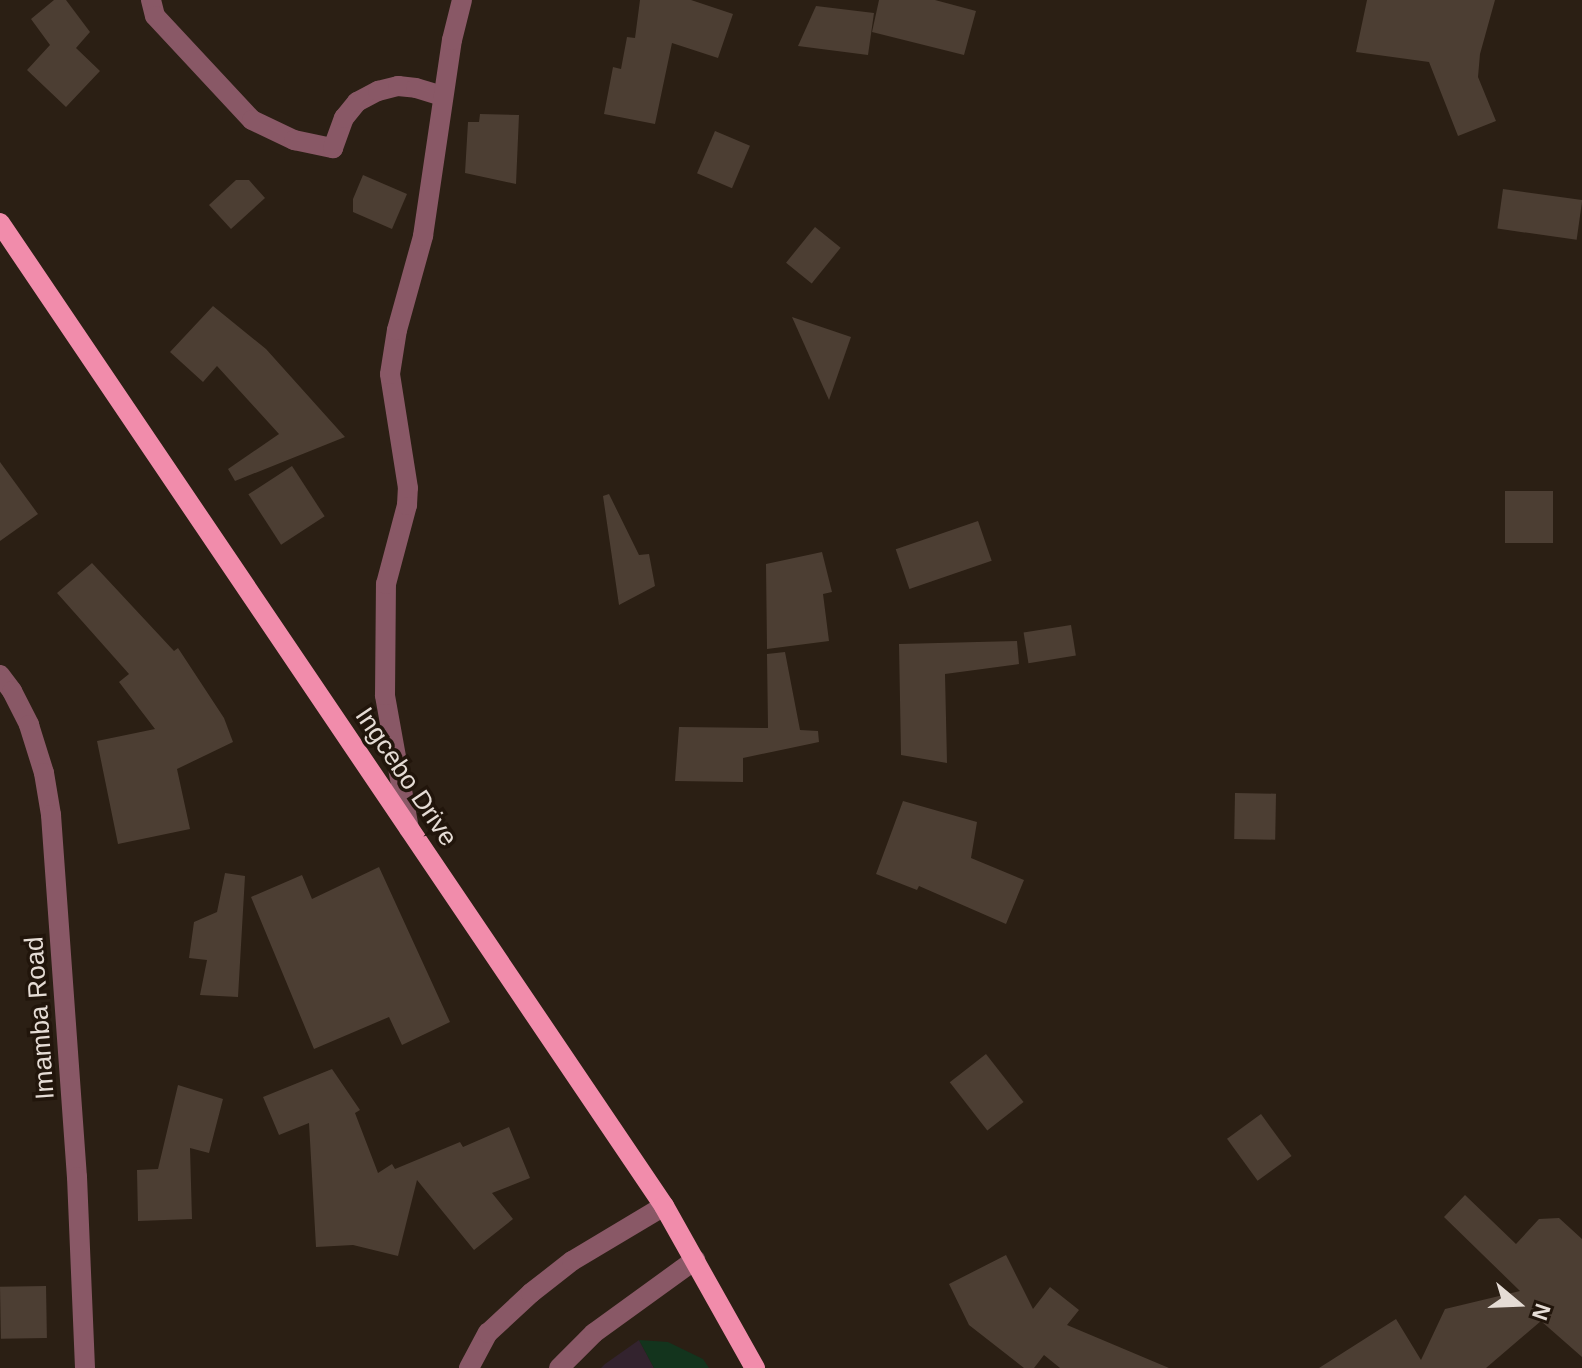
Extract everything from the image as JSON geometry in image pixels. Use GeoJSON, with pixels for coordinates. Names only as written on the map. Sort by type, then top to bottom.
{"type":"FeatureCollection","features":[{"type":"Feature","properties":{"kind":"main road","name":"Ingcebo Drive"},"geometry":{"type":"LineString","coordinates":[[0,223],[664,1206],[755,1368]]}},
{"type":"Feature","properties":{"kind":"street"},"geometry":{"type":"LineString","coordinates":[[151,0],[155,16],[252,120],[294,140],[333,148],[344,118],[357,102],[378,91],[398,86],[443,96]]}},
{"type":"Feature","properties":{"kind":"street"},"geometry":{"type":"LineString","coordinates":[[409,829],[385,695],[386,584],[407,505],[408,488],[390,374],[397,330],[423,236],[443,96],[462,0]]}},
{"type":"Feature","properties":{"kind":"street","name":"Imamba Road"},"geometry":{"type":"LineString","coordinates":[[0,675],[29,725],[44,773],[51,815],[77,1177],[85,1368]]}},
{"type":"Feature","properties":{"kind":"street"},"geometry":{"type":"LineString","coordinates":[[469,1368],[488,1333],[531,1293],[572,1261],[664,1206]]}},
{"type":"Feature","properties":{"kind":"street"},"geometry":{"type":"LineString","coordinates":[[559,1368],[572,1352],[615,1317],[695,1260]]}},
{"type":"Feature","properties":{"kind":"shaded area"},"geometry":{"type":"Polygon","coordinates":[[[639,1340],[654,1368],[601,1368],[605,1364],[639,1340]]]}},
{"type":"Feature","properties":{"kind":"green space"},"geometry":{"type":"Polygon","coordinates":[[[639,1340],[668,1342],[703,1359],[709,1368],[654,1368],[639,1340]]]}},
{"type":"Feature","properties":{"kind":"building"},"geometry":{"type":"Polygon","coordinates":[[[54,0],[66,0],[90,32],[76,48],[100,71],[66,107],[27,70],[50,45],[31,19],[54,0]]]}},
{"type":"Feature","properties":{"kind":"building"},"geometry":{"type":"Polygon","coordinates":[[[640,0],[691,0],[733,14],[718,58],[672,43],[655,124],[604,114],[613,67],[621,69],[627,37],[635,38],[640,0]]]}},
{"type":"Feature","properties":{"kind":"building"},"geometry":{"type":"Polygon","coordinates":[[[879,0],[935,0],[976,11],[964,55],[872,32],[879,0]]]}},
{"type":"Feature","properties":{"kind":"building"},"geometry":{"type":"Polygon","coordinates":[[[1367,0],[1495,0],[1480,54],[1478,77],[1496,121],[1458,136],[1429,62],[1356,52],[1367,0]]]}},
{"type":"Feature","properties":{"kind":"building"},"geometry":{"type":"Polygon","coordinates":[[[816,6],[874,13],[868,55],[798,46],[816,6]]]}},
{"type":"Feature","properties":{"kind":"building"},"geometry":{"type":"Polygon","coordinates":[[[480,114],[519,115],[516,184],[465,173],[468,122],[479,122],[480,114]]]}},
{"type":"Feature","properties":{"kind":"building"},"geometry":{"type":"Polygon","coordinates":[[[715,131],[750,146],[732,188],[697,173],[715,131]]]}},
{"type":"Feature","properties":{"kind":"building"},"geometry":{"type":"Polygon","coordinates":[[[363,175],[407,194],[392,229],[353,212],[353,199],[363,175]]]}},
{"type":"Feature","properties":{"kind":"building"},"geometry":{"type":"Polygon","coordinates":[[[236,180],[249,180],[265,198],[231,229],[209,205],[236,180]]]}},
{"type":"Feature","properties":{"kind":"building"},"geometry":{"type":"Polygon","coordinates":[[[1503,189],[1582,200],[1577,240],[1497,229],[1503,189]]]}},
{"type":"Feature","properties":{"kind":"building"},"geometry":{"type":"Polygon","coordinates":[[[815,227],[841,248],[812,284],[786,263],[815,227]]]}},
{"type":"Feature","properties":{"kind":"building"},"geometry":{"type":"Polygon","coordinates":[[[213,306],[266,349],[345,437],[235,481],[228,469],[279,434],[217,366],[203,382],[170,352],[213,306]]]}},
{"type":"Feature","properties":{"kind":"building"},"geometry":{"type":"Polygon","coordinates":[[[792,317],[851,337],[829,400],[792,317]]]}},
{"type":"Feature","properties":{"kind":"building"},"geometry":{"type":"Polygon","coordinates":[[[0,462],[38,514],[0,541],[0,462]]]}},
{"type":"Feature","properties":{"kind":"building"},"geometry":{"type":"Polygon","coordinates":[[[292,466],[325,516],[281,545],[248,494],[292,466]]]}},
{"type":"Feature","properties":{"kind":"building"},"geometry":{"type":"Polygon","coordinates":[[[1505,491],[1553,491],[1553,543],[1505,543],[1505,491]]]}},
{"type":"Feature","properties":{"kind":"building"},"geometry":{"type":"Polygon","coordinates":[[[609,494],[639,555],[649,554],[655,586],[619,605],[603,496],[609,494]]]}},
{"type":"Feature","properties":{"kind":"building"},"geometry":{"type":"Polygon","coordinates":[[[978,521],[992,561],[909,589],[896,549],[978,521]]]}},
{"type":"Feature","properties":{"kind":"building"},"geometry":{"type":"Polygon","coordinates":[[[822,552],[832,592],[823,594],[829,641],[767,649],[766,564],[822,552]]]}},
{"type":"Feature","properties":{"kind":"building"},"geometry":{"type":"Polygon","coordinates":[[[92,563],[174,651],[178,648],[224,718],[233,742],[177,769],[190,829],[118,844],[97,741],[155,729],[119,682],[129,674],[57,593],[92,563]]]}},
{"type":"Feature","properties":{"kind":"building"},"geometry":{"type":"Polygon","coordinates":[[[1071,625],[1076,656],[1028,663],[1024,633],[1071,625]]]}},
{"type":"Feature","properties":{"kind":"building"},"geometry":{"type":"Polygon","coordinates":[[[1017,641],[1019,664],[945,674],[947,763],[901,755],[899,644],[1017,641]]]}},
{"type":"Feature","properties":{"kind":"building"},"geometry":{"type":"Polygon","coordinates":[[[785,652],[800,730],[818,731],[819,742],[743,758],[743,782],[675,781],[679,727],[768,728],[767,654],[785,652]]]}},
{"type":"Feature","properties":{"kind":"building"},"geometry":{"type":"Polygon","coordinates":[[[1235,793],[1276,794],[1275,840],[1234,839],[1235,793]]]}},
{"type":"Feature","properties":{"kind":"building"},"geometry":{"type":"Polygon","coordinates":[[[903,801],[977,822],[971,858],[1024,880],[1006,924],[919,886],[917,890],[876,874],[903,801]]]}},
{"type":"Feature","properties":{"kind":"building"},"geometry":{"type":"Polygon","coordinates":[[[379,867],[450,1022],[402,1045],[389,1017],[314,1049],[251,897],[302,875],[312,899],[379,867]]]}},
{"type":"Feature","properties":{"kind":"building"},"geometry":{"type":"Polygon","coordinates":[[[225,873],[245,876],[238,997],[200,995],[207,960],[189,958],[194,922],[217,912],[225,873]]]}},
{"type":"Feature","properties":{"kind":"building"},"geometry":{"type":"Polygon","coordinates":[[[986,1054],[1024,1102],[987,1130],[950,1082],[986,1054]]]}},
{"type":"Feature","properties":{"kind":"building"},"geometry":{"type":"Polygon","coordinates":[[[332,1069],[360,1110],[355,1113],[378,1173],[392,1164],[395,1169],[460,1142],[463,1147],[509,1127],[530,1178],[492,1193],[513,1219],[474,1250],[417,1180],[398,1256],[353,1245],[316,1247],[309,1123],[279,1135],[263,1097],[332,1069]]]}},
{"type":"Feature","properties":{"kind":"building"},"geometry":{"type":"Polygon","coordinates":[[[178,1085],[223,1099],[209,1153],[190,1148],[192,1219],[138,1221],[137,1170],[158,1169],[178,1085]]]}},
{"type":"Feature","properties":{"kind":"building"},"geometry":{"type":"Polygon","coordinates":[[[1261,1114],[1292,1156],[1258,1181],[1227,1139],[1261,1114]]]}},
{"type":"Feature","properties":{"kind":"building"},"geometry":{"type":"Polygon","coordinates":[[[1465,1195],[1516,1244],[1539,1219],[1559,1218],[1582,1239],[1582,1357],[1541,1321],[1486,1368],[1319,1368],[1396,1319],[1421,1360],[1445,1309],[1520,1291],[1444,1217],[1465,1195]]]}},
{"type":"Feature","properties":{"kind":"building"},"geometry":{"type":"Polygon","coordinates":[[[1006,1255],[1033,1309],[1050,1287],[1079,1310],[1067,1325],[1169,1368],[1060,1368],[1044,1355],[1034,1368],[1024,1368],[969,1325],[949,1284],[1006,1255]]]}},
{"type":"Feature","properties":{"kind":"building"},"geometry":{"type":"Polygon","coordinates":[[[46,1286],[47,1338],[1,1339],[0,1287],[46,1286]]]}}]}
